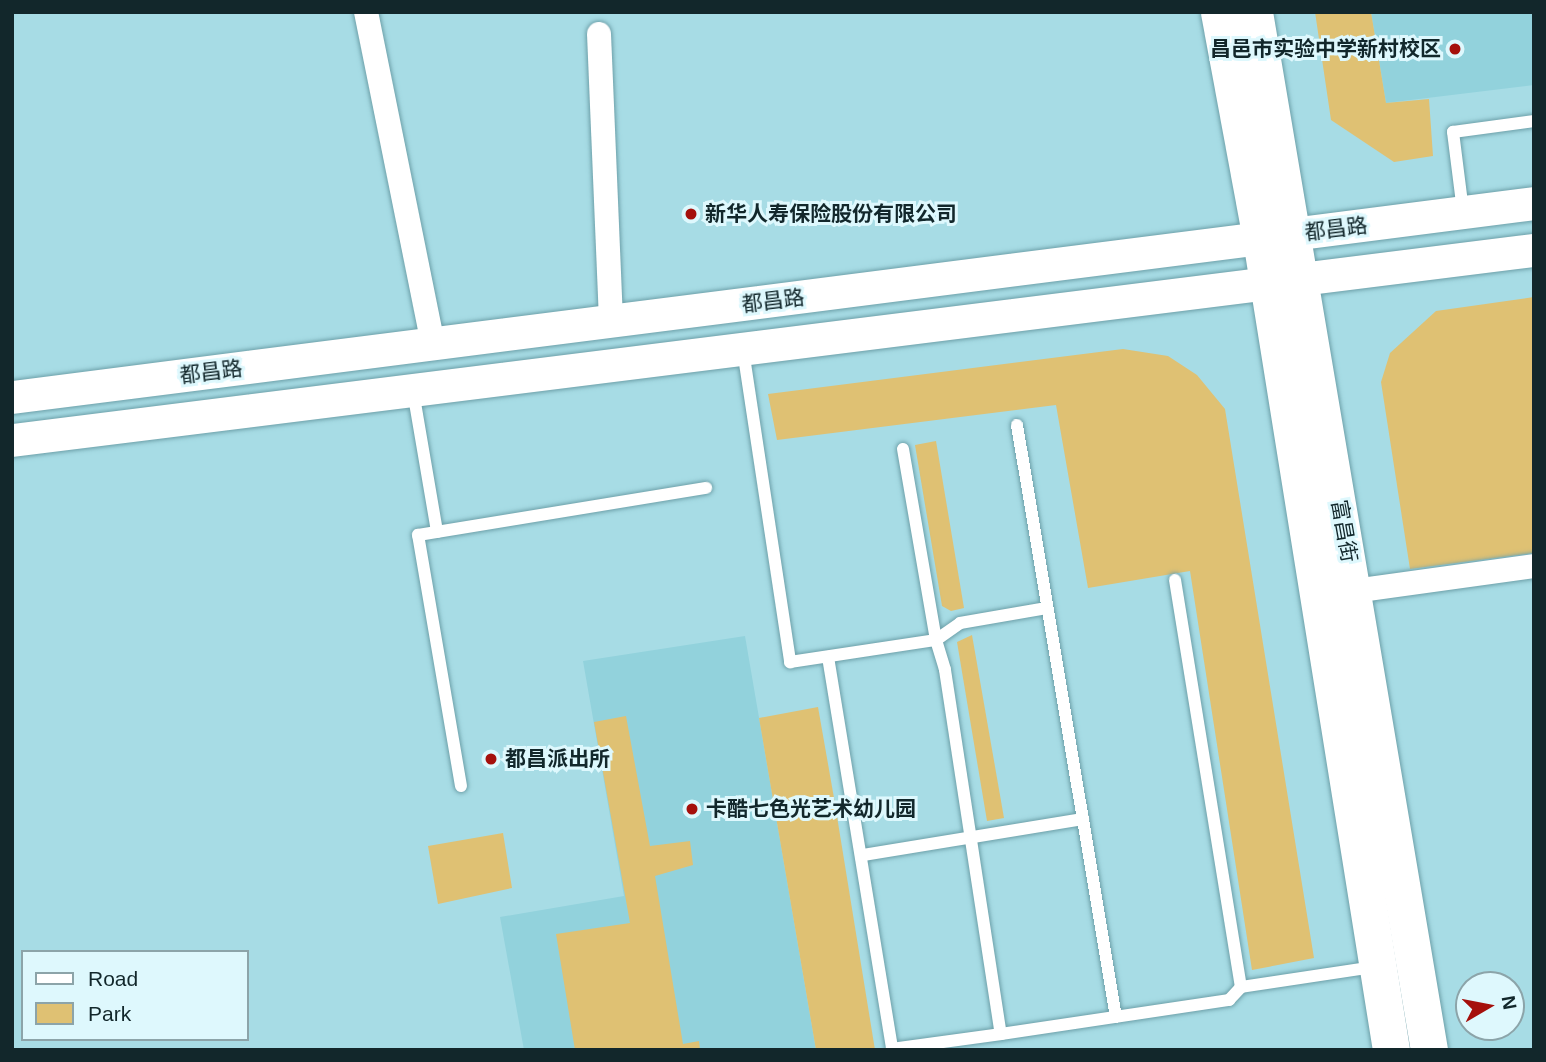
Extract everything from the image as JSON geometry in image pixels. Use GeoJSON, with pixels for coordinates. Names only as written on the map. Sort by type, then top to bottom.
{"type":"FeatureCollection","features":[{"type":"Feature","properties":{"kind":"main road","name":"富昌街"},"geometry":{"type":"LineString","coordinates":[[1219,12],[1278,237]]}},
{"type":"Feature","properties":{"kind":"main road","name":"富昌街"},"geometry":{"type":"LineString","coordinates":[[1254,12],[1278,237],[1377,966],[1391,1050]]}},
{"type":"Feature","properties":{"kind":"main road","name":"都昌路"},"geometry":{"type":"LineString","coordinates":[[12,397],[1534,203]]}},
{"type":"Feature","properties":{"kind":"main road"},"geometry":{"type":"LineString","coordinates":[[12,440],[1534,250]]}},
{"type":"Feature","properties":{"kind":"main road","name":"富昌街"},"geometry":{"type":"LineString","coordinates":[[1285,282],[1354,591],[1429,1050]]}},
{"type":"Feature","properties":{"kind":"street"},"geometry":{"type":"LineString","coordinates":[[366,12],[433,344]]}},
{"type":"Feature","properties":{"kind":"street"},"geometry":{"type":"LineString","coordinates":[[599,34],[611,321]]}},
{"type":"Feature","properties":{"kind":"street"},"geometry":{"type":"LineString","coordinates":[[1354,591],[1534,566]]}},
{"type":"Feature","properties":{"kind":"lane"},"geometry":{"type":"LineString","coordinates":[[1463,212],[1453,132],[1534,121]]}},
{"type":"Feature","properties":{"kind":"lane"},"geometry":{"type":"LineString","coordinates":[[743,349],[790,662],[936,640],[960,623],[1047,608]]}},
{"type":"Feature","properties":{"kind":"lane"},"geometry":{"type":"LineString","coordinates":[[413,390],[437,532]]}},
{"type":"Feature","properties":{"kind":"lane"},"geometry":{"type":"LineString","coordinates":[[1017,425],[1116,1017]]}},
{"type":"Feature","properties":{"kind":"lane"},"geometry":{"type":"LineString","coordinates":[[903,449],[936,640],[945,670],[1001,1034]]}},
{"type":"Feature","properties":{"kind":"lane"},"geometry":{"type":"LineString","coordinates":[[461,786],[418,535],[706,488]]}},
{"type":"Feature","properties":{"kind":"lane"},"geometry":{"type":"LineString","coordinates":[[1175,580],[1241,987]]}},
{"type":"Feature","properties":{"kind":"lane"},"geometry":{"type":"LineString","coordinates":[[828,657],[863,855],[892,1049],[1229,1000],[1241,987],[1377,966]]}},
{"type":"Feature","properties":{"kind":"lane"},"geometry":{"type":"LineString","coordinates":[[863,855],[1083,819]]}},
{"type":"Feature","properties":{"kind":"shaded area","name":"昌邑市实验中学新村校区"},"geometry":{"type":"Polygon","coordinates":[[[1371,12],[1534,12],[1534,85],[1386,103],[1371,12]]]}},
{"type":"Feature","properties":{"kind":"shaded area","name":"卡酷七色光艺术幼儿园"},"geometry":{"type":"Polygon","coordinates":[[[745,636],[816,1050],[524,1050],[500,917],[624,896],[583,661],[745,636]]]}},
{"type":"Feature","properties":{"kind":"green space"},"geometry":{"type":"Polygon","coordinates":[[[1315,12],[1371,12],[1386,103],[1429,99],[1433,156],[1394,162],[1331,120],[1315,12]]]}},
{"type":"Feature","properties":{"kind":"green space"},"geometry":{"type":"Polygon","coordinates":[[[1534,297],[1534,553],[1410,569],[1381,382],[1390,353],[1436,311],[1534,297]]]}},
{"type":"Feature","properties":{"kind":"green space"},"geometry":{"type":"Polygon","coordinates":[[[1123,349],[1168,356],[1197,375],[1225,409],[1314,958],[1252,970],[1190,571],[1088,588],[1056,405],[777,440],[768,394],[1123,349]]]}},
{"type":"Feature","properties":{"kind":"green space"},"geometry":{"type":"Polygon","coordinates":[[[936,441],[964,608],[951,611],[942,606],[915,445],[936,441]]]}},
{"type":"Feature","properties":{"kind":"green space"},"geometry":{"type":"Polygon","coordinates":[[[972,635],[1004,818],[987,821],[957,642],[972,635]]]}},
{"type":"Feature","properties":{"kind":"green space"},"geometry":{"type":"Polygon","coordinates":[[[818,707],[875,1050],[816,1050],[759,718],[818,707]]]}},
{"type":"Feature","properties":{"kind":"green space"},"geometry":{"type":"Polygon","coordinates":[[[626,716],[650,846],[690,841],[693,865],[655,876],[683,1044],[699,1041],[700,1050],[575,1050],[556,934],[630,923],[594,722],[626,716]]]}},
{"type":"Feature","properties":{"kind":"green space"},"geometry":{"type":"Polygon","coordinates":[[[503,833],[512,888],[438,904],[428,846],[503,833]]]}},
{"type":"Feature","properties":{"kind":"place","name":"昌邑市实验中学新村校区"},"geometry":{"type":"Point","coordinates":[1455,49]}},
{"type":"Feature","properties":{"kind":"place","name":"新华人寿保险股份有限公司"},"geometry":{"type":"Point","coordinates":[691,214]}},
{"type":"Feature","properties":{"kind":"place","name":"都昌派出所"},"geometry":{"type":"Point","coordinates":[491,759]}},
{"type":"Feature","properties":{"kind":"place","name":"卡酷七色光艺术幼儿园"},"geometry":{"type":"Point","coordinates":[692,809]}}]}
